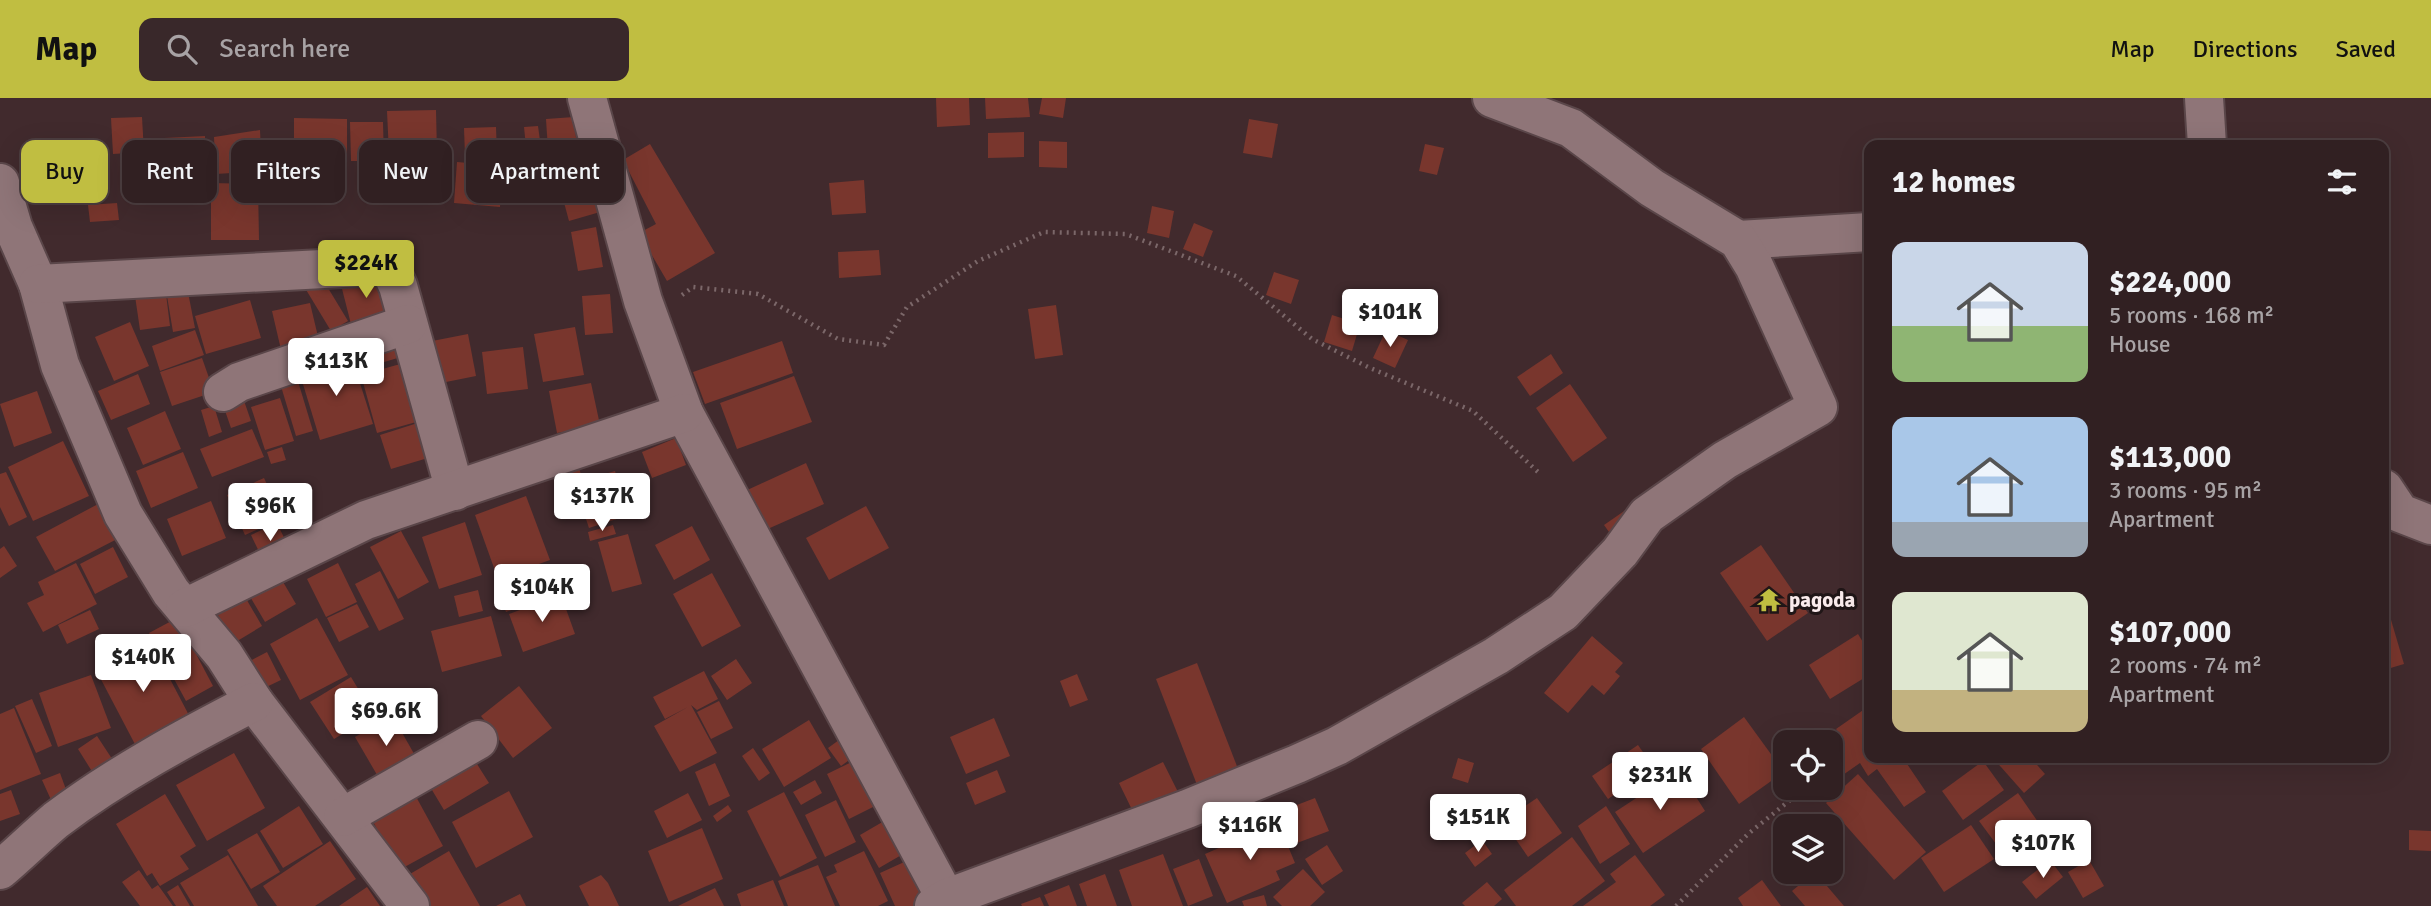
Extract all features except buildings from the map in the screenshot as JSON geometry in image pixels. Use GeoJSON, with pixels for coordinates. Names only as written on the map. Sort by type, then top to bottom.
{"type":"FeatureCollection","features":[{"type":"Feature","properties":{"kind":"street"},"geometry":{"type":"LineString","coordinates":[[587,98],[649,317],[684,413],[944,903],[1307,760],[1337,746],[1496,656],[1563,612],[1620,552],[1647,514],[1725,460],[1818,407],[1754,266],[1738,240],[1652,188],[1570,128],[1492,98]]}},
{"type":"Feature","properties":{"kind":"street"},"geometry":{"type":"LineString","coordinates":[[2204,98],[2207,140]]}},
{"type":"Feature","properties":{"kind":"street"},"geometry":{"type":"LineString","coordinates":[[0,183],[13,227],[38,284],[60,365],[123,514],[185,608],[224,655],[254,702],[410,906]]}},
{"type":"Feature","properties":{"kind":"street"},"geometry":{"type":"LineString","coordinates":[[1738,240],[1864,232]]}},
{"type":"Feature","properties":{"kind":"street"},"geometry":{"type":"LineString","coordinates":[[38,284],[380,266],[392,273],[455,491]]}},
{"type":"Feature","properties":{"kind":"street"},"geometry":{"type":"LineString","coordinates":[[223,392],[239,382],[408,324]]}},
{"type":"Feature","properties":{"kind":"street"},"geometry":{"type":"LineString","coordinates":[[185,608],[366,520],[684,413]]}},
{"type":"Feature","properties":{"kind":"street"},"geometry":{"type":"LineString","coordinates":[[2389,496],[2400,513],[2431,525]]}},
{"type":"Feature","properties":{"kind":"street"},"geometry":{"type":"LineString","coordinates":[[2,863],[56,820],[129,772],[197,731],[254,702]]}},
{"type":"Feature","properties":{"kind":"street"},"geometry":{"type":"LineString","coordinates":[[343,817],[478,740]]}},
{"type":"Feature","properties":{"kind":"path"},"geometry":{"type":"LineString","coordinates":[[649,317],[693,287],[758,294],[838,339],[884,345],[907,307],[978,261],[1044,232],[1126,234],[1236,276],[1312,339],[1370,368],[1473,411],[1538,472]]}},
{"type":"Feature","properties":{"kind":"path"},"geometry":{"type":"LineString","coordinates":[[1676,906],[1748,834],[1790,800]]}},
{"type":"Feature","properties":{"kind":"place","name":"pagoda"},"geometry":{"type":"Point","coordinates":[1769,600]}}]}
